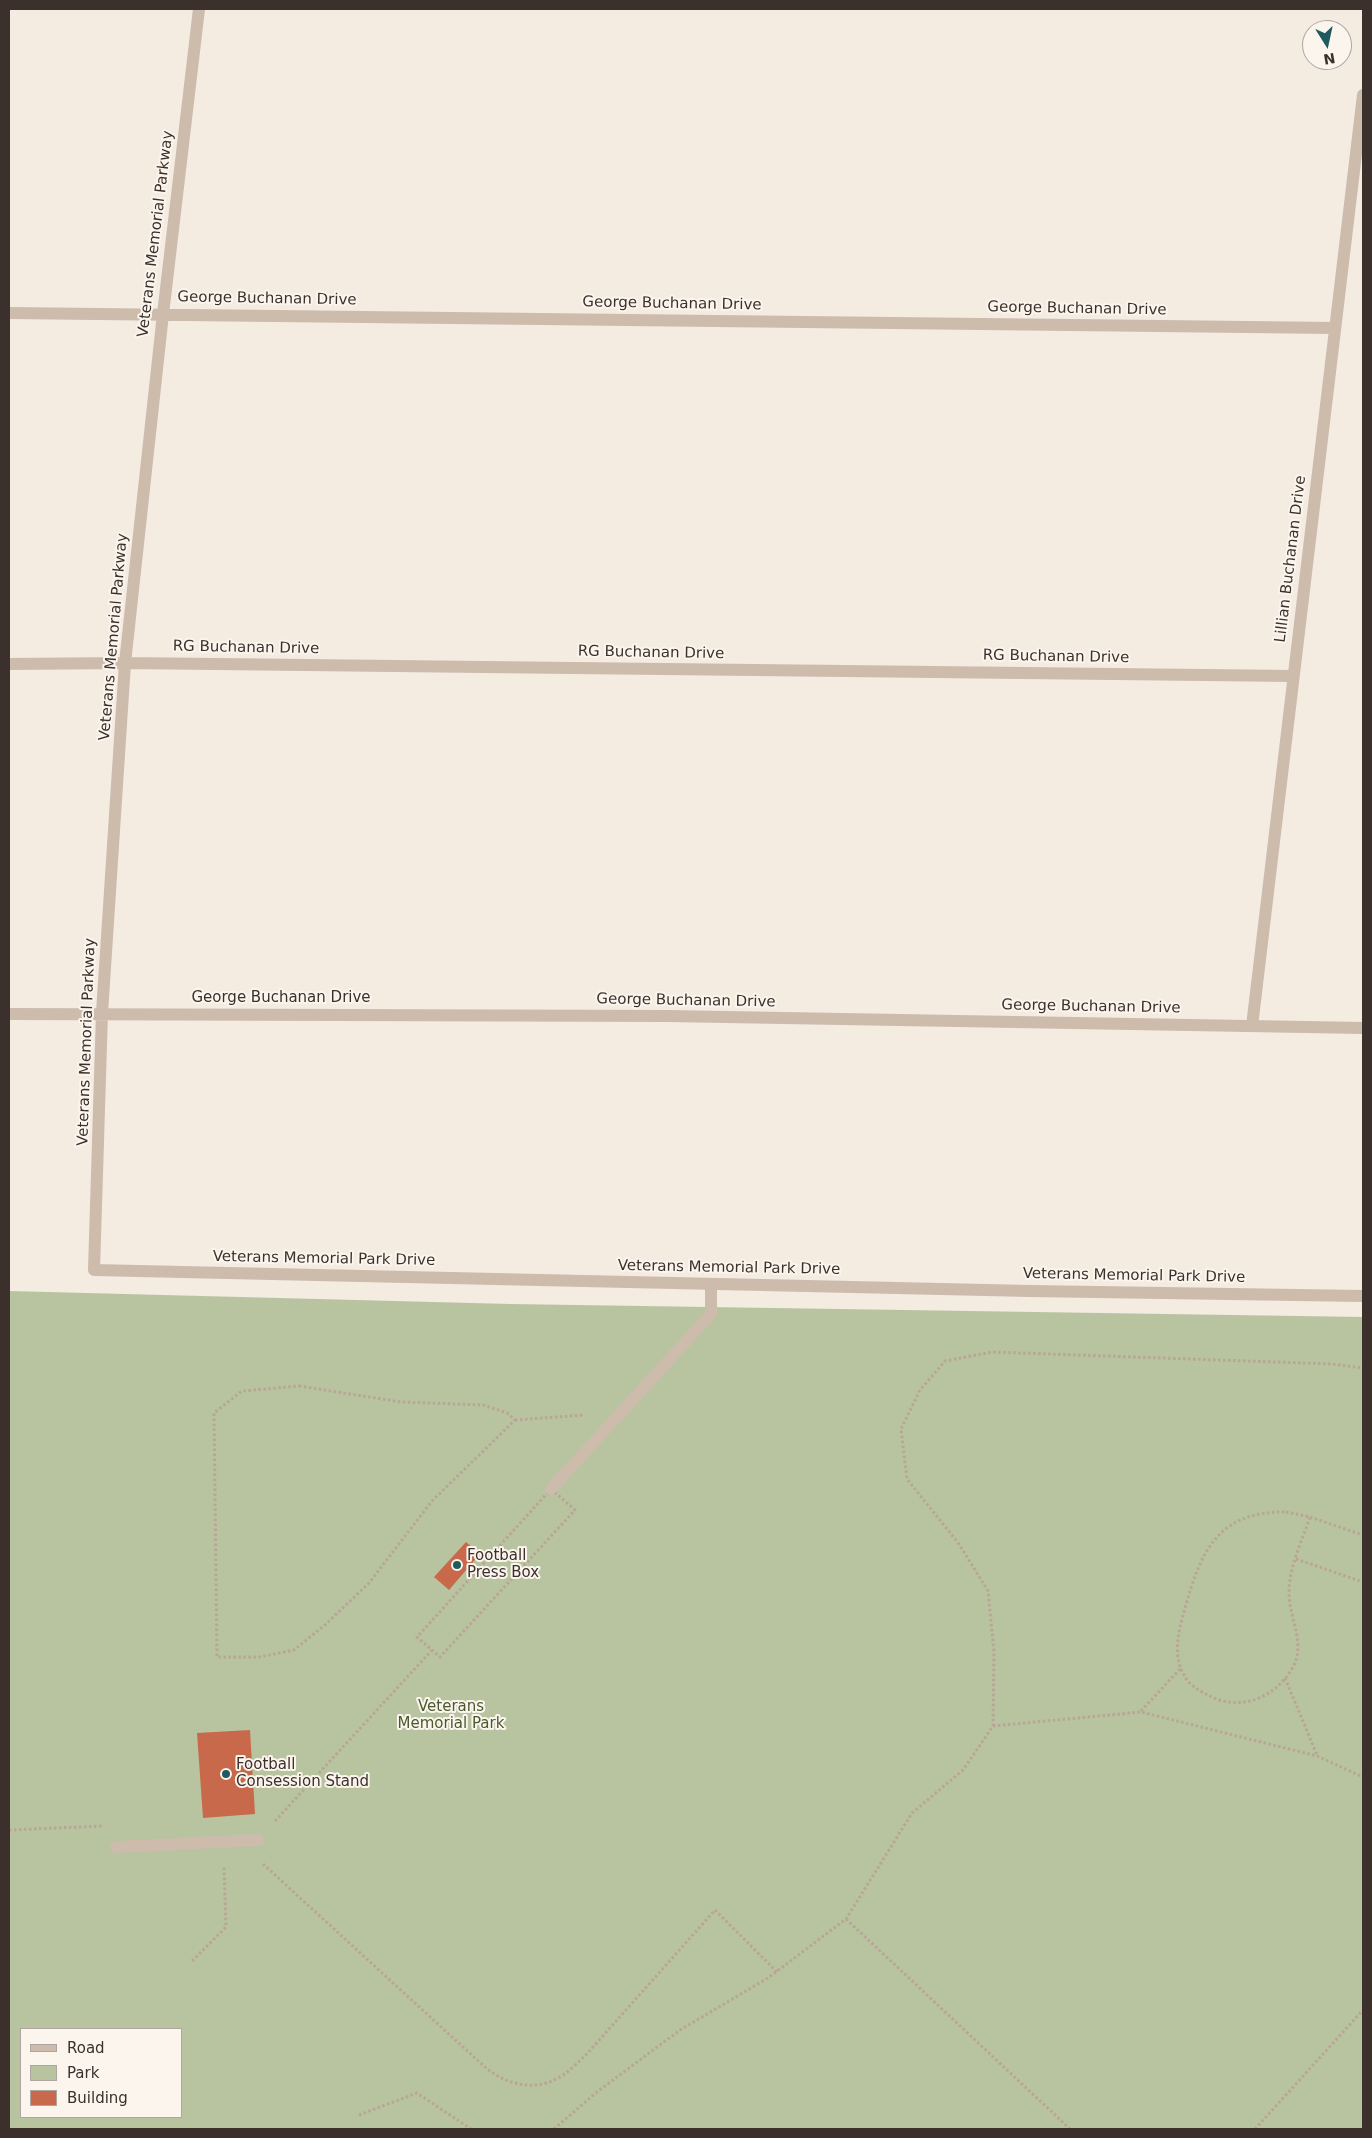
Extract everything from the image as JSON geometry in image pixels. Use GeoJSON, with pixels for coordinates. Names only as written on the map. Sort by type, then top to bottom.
{"type":"FeatureCollection","features":[{"type":"Feature","properties":{"kind":"street","name":"Veterans Memorial Parkway"},"geometry":{"type":"LineString","coordinates":[[94,1270],[102,1013],[125,663],[198,9]]}},
{"type":"Feature","properties":{"kind":"street","name":"Lillian Buchanan Drive"},"geometry":{"type":"LineString","coordinates":[[1252,1026],[1363,95]]}},
{"type":"Feature","properties":{"kind":"street","name":"George Buchanan Drive"},"geometry":{"type":"LineString","coordinates":[[9,313],[1335,328]]}},
{"type":"Feature","properties":{"kind":"street","name":"RG Buchanan Drive"},"geometry":{"type":"LineString","coordinates":[[9,664],[125,663],[1293,676]]}},
{"type":"Feature","properties":{"kind":"street","name":"George Buchanan Drive"},"geometry":{"type":"LineString","coordinates":[[9,1014],[658,1016],[1363,1028]]}},
{"type":"Feature","properties":{"kind":"street","name":"Veterans Memorial Park Drive"},"geometry":{"type":"LineString","coordinates":[[94,1270],[1030,1291],[1363,1296]]}},
{"type":"Feature","properties":{"kind":"street"},"geometry":{"type":"LineString","coordinates":[[551,1489],[711,1314],[711,1284]]}},
{"type":"Feature","properties":{"kind":"street"},"geometry":{"type":"LineString","coordinates":[[116,1847],[258,1840]]}},
{"type":"Feature","properties":{"kind":"path"},"geometry":{"type":"LineString","coordinates":[[554,2129],[597,2092],[680,2030],[777,1972],[846,1919],[912,1813],[963,1770],[993,1726],[994,1652],[988,1591],[959,1544],[907,1479],[901,1429],[920,1390],[945,1361],[992,1352],[1332,1364],[1363,1368]]}},
{"type":"Feature","properties":{"kind":"path"},"geometry":{"type":"LineString","coordinates":[[515,1420],[507,1413],[483,1405],[401,1402],[299,1386],[242,1391],[214,1413],[218,1657],[259,1657],[294,1650],[320,1629],[369,1583],[432,1501],[515,1420],[622,1412]]}},
{"type":"Feature","properties":{"kind":"path"},"geometry":{"type":"LineString","coordinates":[[551,1489],[575,1510],[440,1657],[432,1650],[417,1637],[551,1489]]}},
{"type":"Feature","properties":{"kind":"path"},"geometry":{"type":"LineString","coordinates":[[1310,1517],[1296,1559],[1289,1594],[1297,1629],[1295,1661],[1285,1678],[1261,1698],[1253,1702],[1228,1703],[1215,1699],[1192,1685],[1183,1675],[1177,1652],[1179,1631],[1196,1570],[1214,1540],[1236,1522],[1256,1515],[1286,1512],[1310,1517],[1363,1535]]}},
{"type":"Feature","properties":{"kind":"path"},"geometry":{"type":"LineString","coordinates":[[1296,1559],[1363,1582]]}},
{"type":"Feature","properties":{"kind":"path"},"geometry":{"type":"LineString","coordinates":[[258,1840],[432,1650]]}},
{"type":"Feature","properties":{"kind":"path"},"geometry":{"type":"LineString","coordinates":[[1141,1712],[1181,1668]]}},
{"type":"Feature","properties":{"kind":"path"},"geometry":{"type":"LineString","coordinates":[[1285,1678],[1317,1756]]}},
{"type":"Feature","properties":{"kind":"path"},"geometry":{"type":"LineString","coordinates":[[993,1726],[1141,1712],[1317,1756],[1363,1776]]}},
{"type":"Feature","properties":{"kind":"path"},"geometry":{"type":"LineString","coordinates":[[9,1830],[105,1825]]}},
{"type":"Feature","properties":{"kind":"path"},"geometry":{"type":"LineString","coordinates":[[238,1841],[486,2068],[505,2081],[527,2086],[549,2082],[564,2074],[585,2056],[715,1910],[777,1972]]}},
{"type":"Feature","properties":{"kind":"path"},"geometry":{"type":"LineString","coordinates":[[192,1961],[226,1927],[224,1842]]}},
{"type":"Feature","properties":{"kind":"path"},"geometry":{"type":"LineString","coordinates":[[846,1919],[1070,2129]]}},
{"type":"Feature","properties":{"kind":"path"},"geometry":{"type":"LineString","coordinates":[[1255,2129],[1363,2010]]}},
{"type":"Feature","properties":{"kind":"path"},"geometry":{"type":"LineString","coordinates":[[359,2115],[417,2093],[471,2129]]}},
{"type":"Feature","properties":{"kind":"green space","name":"Veterans Memorial Park"},"geometry":{"type":"Polygon","coordinates":[[[9,1291],[510,1304],[1363,1317],[1363,2129],[9,2129],[9,1291]]]}},
{"type":"Feature","properties":{"kind":"building","name":"Football Press Box"},"geometry":{"type":"Polygon","coordinates":[[[466,1542],[480,1554],[449,1590],[434,1577],[466,1542]]]}},
{"type":"Feature","properties":{"kind":"building","name":"Football Consession Stand"},"geometry":{"type":"Polygon","coordinates":[[[250,1730],[255,1814],[203,1818],[197,1733],[250,1730]]]}},
{"type":"Feature","properties":{"kind":"place","name":"Football Press Box"},"geometry":{"type":"Point","coordinates":[457,1565]}},
{"type":"Feature","properties":{"kind":"place","name":"Football Consession Stand"},"geometry":{"type":"Point","coordinates":[226,1774]}}]}
